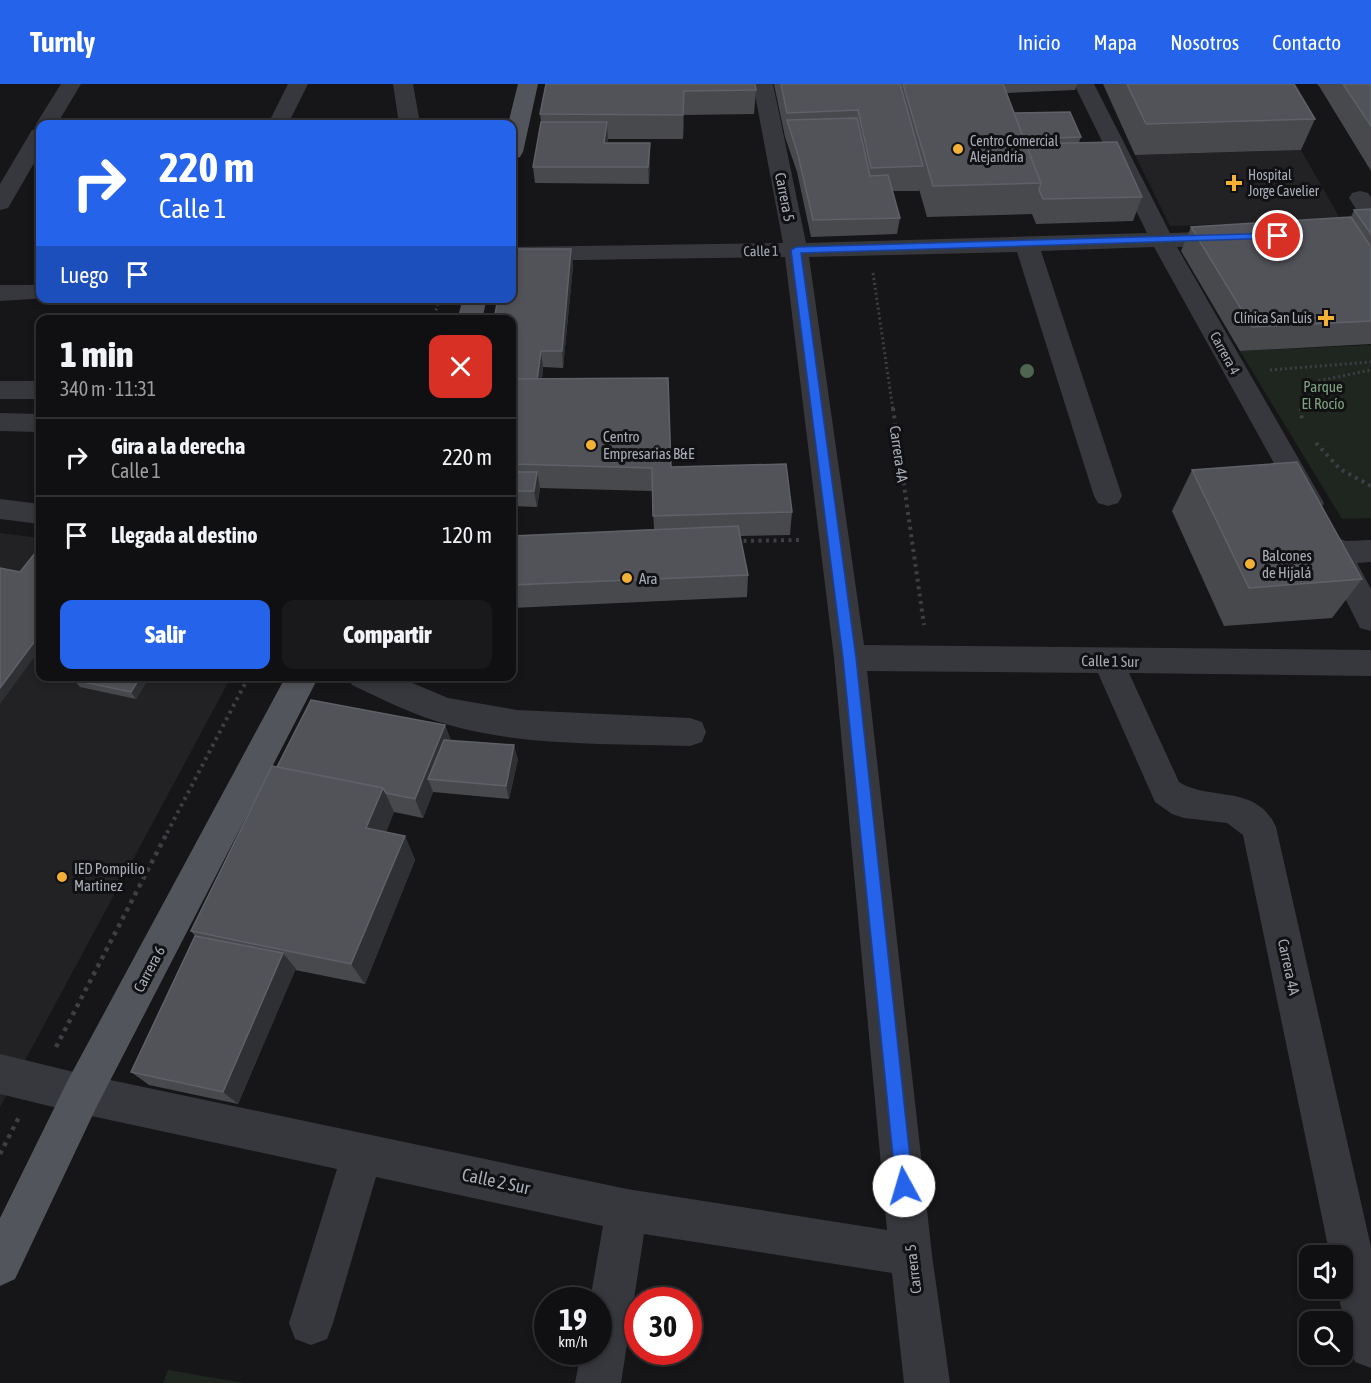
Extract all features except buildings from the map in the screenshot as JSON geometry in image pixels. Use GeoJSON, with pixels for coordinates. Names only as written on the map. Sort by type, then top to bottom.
{"type":"FeatureCollection","features":[{"type":"Feature","properties":{"kind":"main road"},"geometry":{"type":"LineString","coordinates":[[516,135],[528,84]]}},
{"type":"Feature","properties":{"kind":"main road","name":"Carrera 6"},"geometry":{"type":"LineString","coordinates":[[0,1264],[82,1094],[300,681]]}},
{"type":"Feature","properties":{"kind":"street"},"geometry":{"type":"LineString","coordinates":[[49,120],[71,84]]}},
{"type":"Feature","properties":{"kind":"street"},"geometry":{"type":"LineString","coordinates":[[280,120],[298,84]]}},
{"type":"Feature","properties":{"kind":"street"},"geometry":{"type":"LineString","coordinates":[[403,84],[409,120]]}},
{"type":"Feature","properties":{"kind":"street","name":"Carrera 5"},"geometry":{"type":"LineString","coordinates":[[763,84],[796,250],[850,658],[911,1255],[927,1383]]}},
{"type":"Feature","properties":{"kind":"street","name":"Carrera 4"},"geometry":{"type":"LineString","coordinates":[[1084,84],[1162,241],[1338,553],[1371,619]]}},
{"type":"Feature","properties":{"kind":"street"},"geometry":{"type":"LineString","coordinates":[[0,203],[8,176],[36,140]]}},
{"type":"Feature","properties":{"kind":"street","name":"Calle 1"},"geometry":{"type":"LineString","coordinates":[[516,254],[870,249],[1255,237]]}},
{"type":"Feature","properties":{"kind":"street"},"geometry":{"type":"LineString","coordinates":[[1027,245],[1108,496]]}},
{"type":"Feature","properties":{"kind":"street"},"geometry":{"type":"LineString","coordinates":[[0,293],[36,293]]}},
{"type":"Feature","properties":{"kind":"street"},"geometry":{"type":"LineString","coordinates":[[0,390],[36,390]]}},
{"type":"Feature","properties":{"kind":"street"},"geometry":{"type":"LineString","coordinates":[[0,422],[36,423]]}},
{"type":"Feature","properties":{"kind":"street"},"geometry":{"type":"LineString","coordinates":[[0,509],[36,514]]}},
{"type":"Feature","properties":{"kind":"street"},"geometry":{"type":"LineString","coordinates":[[1338,553],[1371,551]]}},
{"type":"Feature","properties":{"kind":"street","name":"Calle 1 Sur"},"geometry":{"type":"LineString","coordinates":[[850,658],[1371,663]]}},
{"type":"Feature","properties":{"kind":"street","name":"Carrera 4A"},"geometry":{"type":"LineString","coordinates":[[1108,661],[1167,792],[1184,803],[1234,809],[1259,827],[1371,1346]]}},
{"type":"Feature","properties":{"kind":"street"},"geometry":{"type":"LineString","coordinates":[[374,681],[433,707],[460,715],[536,726],[690,732]]}},
{"type":"Feature","properties":{"kind":"street","name":"Calle 2 Sur"},"geometry":{"type":"LineString","coordinates":[[18,1079],[627,1210],[911,1255]]}},
{"type":"Feature","properties":{"kind":"street"},"geometry":{"type":"LineString","coordinates":[[310,1323],[363,1152]]}},
{"type":"Feature","properties":{"kind":"street"},"geometry":{"type":"LineString","coordinates":[[598,1383],[627,1210]]}},
{"type":"Feature","properties":{"kind":"path","name":"Carrera 4A"},"geometry":{"type":"LineString","coordinates":[[870,249],[928,659]]}},
{"type":"Feature","properties":{"kind":"path"},"geometry":{"type":"LineString","coordinates":[[1237,373],[1371,362]]}},
{"type":"Feature","properties":{"kind":"path"},"geometry":{"type":"LineString","coordinates":[[1302,423],[1301,405],[1318,381],[1371,370]]}},
{"type":"Feature","properties":{"kind":"path"},"geometry":{"type":"LineString","coordinates":[[1315,442],[1328,461],[1361,483],[1371,486]]}},
{"type":"Feature","properties":{"kind":"path"},"geometry":{"type":"LineString","coordinates":[[729,542],[835,540]]}},
{"type":"Feature","properties":{"kind":"path"},"geometry":{"type":"LineString","coordinates":[[0,1154],[18,1079],[246,681]]}},
{"type":"Feature","properties":{"kind":"shaded area","name":"Hospital Jorge Cavelier"},"geometry":{"type":"Polygon","coordinates":[[[1301,150],[1341,220],[1170,226],[1135,155],[1301,150]]]}},
{"type":"Feature","properties":{"kind":"shaded area","name":"IED Pompilio Martinez"},"geometry":{"type":"Polygon","coordinates":[[[0,533],[36,538],[36,681],[229,681],[0,1107],[0,533]]]}},
{"type":"Feature","properties":{"kind":"green space","name":"Parque El Rocío"},"geometry":{"type":"Polygon","coordinates":[[[1371,345],[1371,518],[1342,519],[1240,351],[1371,345]]]}},
{"type":"Feature","properties":{"kind":"green space"},"geometry":{"type":"Polygon","coordinates":[[[168,1370],[244,1383],[163,1383],[168,1370]]]}},
{"type":"Feature","properties":{"kind":"place","name":"Centro Comercial Alejandría"},"geometry":{"type":"Point","coordinates":[958,149]}},
{"type":"Feature","properties":{"kind":"place","name":"Hospital Jorge Cavelier"},"geometry":{"type":"Point","coordinates":[1234,183]}},
{"type":"Feature","properties":{"kind":"place","name":"Clínica San Luis"},"geometry":{"type":"Point","coordinates":[1326,318]}},
{"type":"Feature","properties":{"kind":"place","name":"Centro Empresarias B&E"},"geometry":{"type":"Point","coordinates":[591,445]}},
{"type":"Feature","properties":{"kind":"place","name":"Balcones de Hijalá"},"geometry":{"type":"Point","coordinates":[1250,564]}},
{"type":"Feature","properties":{"kind":"place","name":"Ara"},"geometry":{"type":"Point","coordinates":[627,578]}},
{"type":"Feature","properties":{"kind":"place","name":"IED Pompilio Martinez"},"geometry":{"type":"Point","coordinates":[62,877]}},
{"type":"Feature","properties":{"kind":"route"},"geometry":{"type":"LineString","coordinates":[[904,1186],[850,658],[796,250],[1072,244],[1278,236]]}}]}
